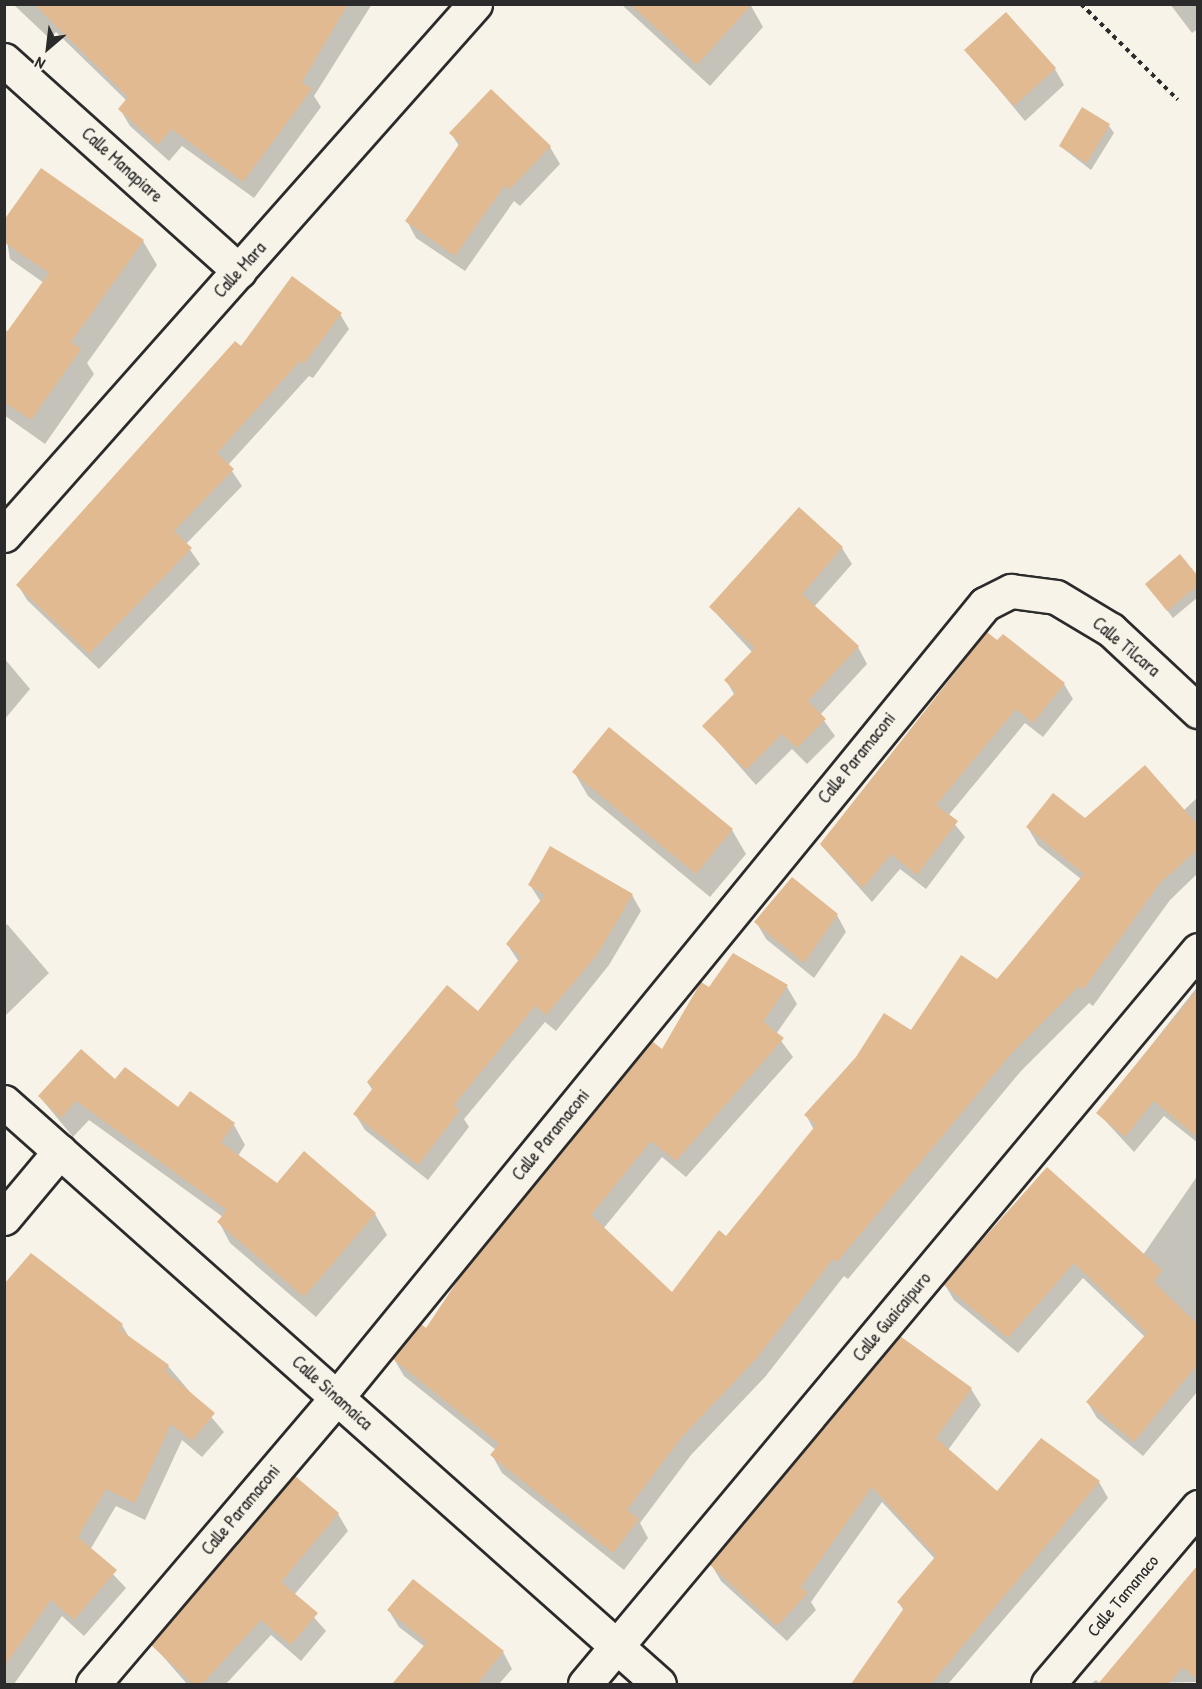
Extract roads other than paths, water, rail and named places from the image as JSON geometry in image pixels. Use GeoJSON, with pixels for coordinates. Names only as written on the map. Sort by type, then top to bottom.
{"type":"FeatureCollection","features":[{"type":"Feature","properties":{"kind":"street","name":"Calle Mara"},"geometry":{"type":"LineString","coordinates":[[4,535],[475,4]]}},
{"type":"Feature","properties":{"kind":"street","name":"Calle Manapiare"},"geometry":{"type":"LineString","coordinates":[[4,60],[239,271]]}},
{"type":"Feature","properties":{"kind":"street","name":"Calle Tilcara"},"geometry":{"type":"LineString","coordinates":[[1011,591],[1056,597],[1111,630],[1197,711]]}},
{"type":"Feature","properties":{"kind":"street","name":"Calle Paramaconi"},"geometry":{"type":"LineString","coordinates":[[93,1684],[337,1397],[973,616],[1011,591]]}},
{"type":"Feature","properties":{"kind":"street","name":"Calle Guaicaipuro"},"geometry":{"type":"LineString","coordinates":[[585,1684],[1197,950]]}},
{"type":"Feature","properties":{"kind":"street","name":"Calle Sinamaica"},"geometry":{"type":"LineString","coordinates":[[4,1102],[659,1684]]}},
{"type":"Feature","properties":{"kind":"street"},"geometry":{"type":"LineString","coordinates":[[4,1218],[60,1151]]}},
{"type":"Feature","properties":{"kind":"street","name":"Calle Tamanaco"},"geometry":{"type":"LineString","coordinates":[[1048,1684],[1197,1507]]}}]}
